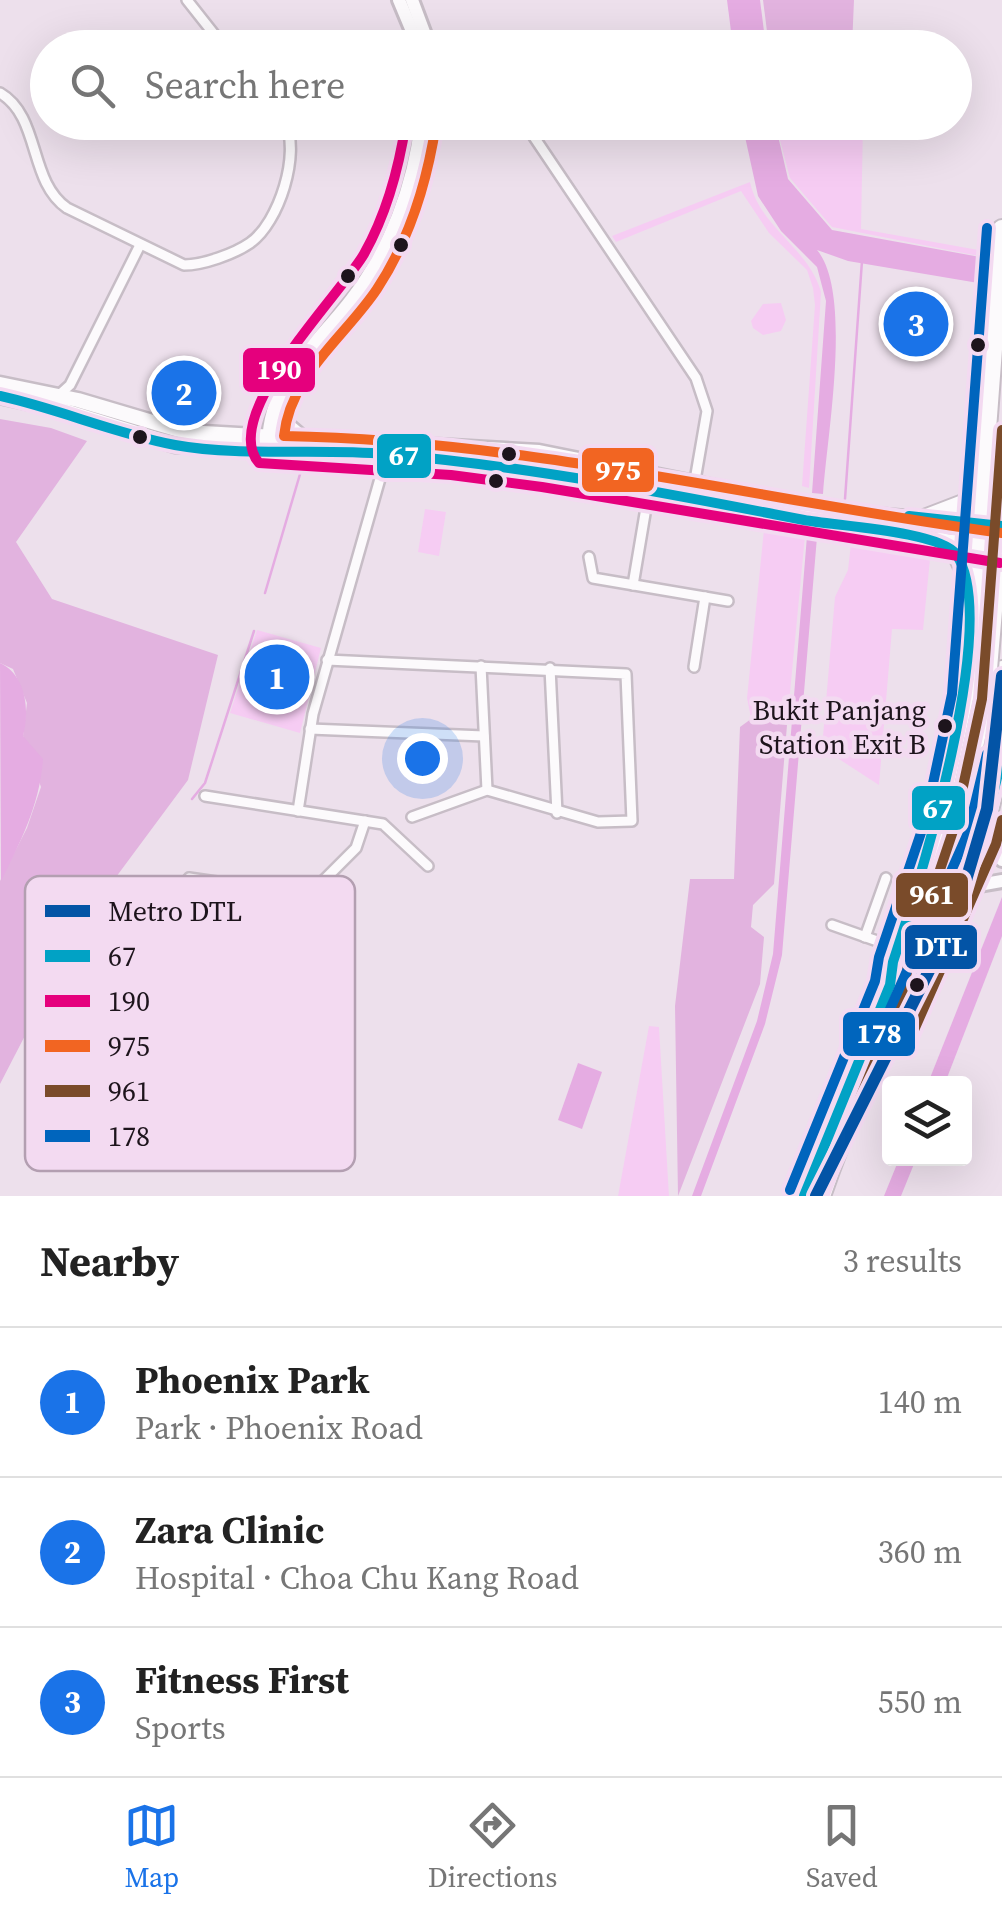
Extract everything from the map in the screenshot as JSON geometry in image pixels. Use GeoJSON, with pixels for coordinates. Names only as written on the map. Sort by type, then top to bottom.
{"type":"FeatureCollection","features":[{"type":"Feature","properties":{"kind":"highway"},"geometry":{"type":"LineString","coordinates":[[890,985],[953,770],[976,594],[1002,229]]}},
{"type":"Feature","properties":{"kind":"highway"},"geometry":{"type":"LineString","coordinates":[[926,518],[972,498],[984,476]]}},
{"type":"Feature","properties":{"kind":"highway"},"geometry":{"type":"LineString","coordinates":[[804,1196],[890,985],[934,901],[969,782],[986,692],[1002,506]]}},
{"type":"Feature","properties":{"kind":"highway"},"geometry":{"type":"LineString","coordinates":[[940,541],[957,554],[976,594]]}},
{"type":"Feature","properties":{"kind":"highway"},"geometry":{"type":"LineString","coordinates":[[973,624],[984,606],[1002,601]]}},
{"type":"Feature","properties":{"kind":"highway"},"geometry":{"type":"LineString","coordinates":[[821,1196],[981,782],[1002,670]]}},
{"type":"Feature","properties":{"kind":"highway"},"geometry":{"type":"LineString","coordinates":[[828,1176],[841,1162],[962,888],[982,838],[1002,758]]}},
{"type":"Feature","properties":{"kind":"main road"},"geometry":{"type":"LineString","coordinates":[[399,0],[412,30]]}},
{"type":"Feature","properties":{"kind":"main road"},"geometry":{"type":"LineString","coordinates":[[412,0],[423,30]]}},
{"type":"Feature","properties":{"kind":"main road"},"geometry":{"type":"LineString","coordinates":[[273,444],[290,370],[351,301],[396,222],[412,178],[418,140]]}},
{"type":"Feature","properties":{"kind":"main road"},"geometry":{"type":"LineString","coordinates":[[273,444],[302,370],[364,301],[406,228],[427,170],[430,140]]}},
{"type":"Feature","properties":{"kind":"main road"},"geometry":{"type":"LineString","coordinates":[[0,384],[65,390],[78,400],[186,432],[501,468],[649,490],[844,528],[1002,548]]}},
{"type":"Feature","properties":{"kind":"main road"},"geometry":{"type":"LineString","coordinates":[[0,396],[56,408],[175,445],[273,444],[305,439],[539,452],[622,472],[837,512],[1002,526]]}},
{"type":"Feature","properties":{"kind":"main road"},"geometry":{"type":"LineString","coordinates":[[280,419],[305,439]]}},
{"type":"Feature","properties":{"kind":"main road"},"geometry":{"type":"LineString","coordinates":[[494,448],[511,456],[510,464],[501,468]]}},
{"type":"Feature","properties":{"kind":"main road"},"geometry":{"type":"LineString","coordinates":[[535,473],[524,467],[522,458],[539,452]]}},
{"type":"Feature","properties":{"kind":"main road"},"geometry":{"type":"LineString","coordinates":[[982,838],[1002,860]]}},
{"type":"Feature","properties":{"kind":"main road"},"geometry":{"type":"LineString","coordinates":[[962,888],[1002,881]]}},
{"type":"Feature","properties":{"kind":"street"},"geometry":{"type":"LineString","coordinates":[[187,0],[211,30]]}},
{"type":"Feature","properties":{"kind":"street"},"geometry":{"type":"LineString","coordinates":[[0,93],[18,107],[30,139]]}},
{"type":"Feature","properties":{"kind":"street"},"geometry":{"type":"LineString","coordinates":[[30,140],[51,195],[140,245],[187,266],[251,242],[264,227],[292,165],[291,140]]}},
{"type":"Feature","properties":{"kind":"street"},"geometry":{"type":"LineString","coordinates":[[536,140],[696,378],[706,410],[694,486]]}},
{"type":"Feature","properties":{"kind":"street"},"geometry":{"type":"LineString","coordinates":[[65,390],[140,245]]}},
{"type":"Feature","properties":{"kind":"street"},"geometry":{"type":"LineString","coordinates":[[298,811],[310,729],[386,454]]}},
{"type":"Feature","properties":{"kind":"street"},"geometry":{"type":"LineString","coordinates":[[622,472],[646,482],[649,490],[633,585]]}},
{"type":"Feature","properties":{"kind":"street"},"geometry":{"type":"LineString","coordinates":[[589,557],[592,578],[728,601]]}},
{"type":"Feature","properties":{"kind":"street"},"geometry":{"type":"LineString","coordinates":[[694,667],[704,597]]}},
{"type":"Feature","properties":{"kind":"street"},"geometry":{"type":"LineString","coordinates":[[328,660],[619,671],[629,680],[632,821],[598,822],[486,790],[412,817]]}},
{"type":"Feature","properties":{"kind":"street"},"geometry":{"type":"LineString","coordinates":[[482,666],[486,790]]}},
{"type":"Feature","properties":{"kind":"street"},"geometry":{"type":"LineString","coordinates":[[550,668],[557,813]]}},
{"type":"Feature","properties":{"kind":"street"},"geometry":{"type":"LineString","coordinates":[[310,729],[484,736]]}},
{"type":"Feature","properties":{"kind":"street"},"geometry":{"type":"LineString","coordinates":[[205,796],[383,824],[428,866]]}},
{"type":"Feature","properties":{"kind":"street"},"geometry":{"type":"LineString","coordinates":[[329,876],[356,848],[365,821]]}},
{"type":"Feature","properties":{"kind":"street"},"geometry":{"type":"LineString","coordinates":[[193,876],[198,866]]}},
{"type":"Feature","properties":{"kind":"street"},"geometry":{"type":"LineString","coordinates":[[865,937],[886,878]]}},
{"type":"Feature","properties":{"kind":"street"},"geometry":{"type":"LineString","coordinates":[[832,925],[898,948]]}},
{"type":"Feature","properties":{"kind":"shaded area"},"geometry":{"type":"Polygon","coordinates":[[[727,0],[760,0],[764,30],[731,30],[727,0]]]}},
{"type":"Feature","properties":{"kind":"shaded area"},"geometry":{"type":"Polygon","coordinates":[[[763,0],[854,0],[853,30],[767,30],[763,0]]]}},
{"type":"Feature","properties":{"kind":"shaded area"},"geometry":{"type":"Polygon","coordinates":[[[746,140],[779,140],[788,179],[832,230],[1002,261],[1002,287],[848,261],[817,250],[828,270],[836,331],[823,494],[812,493],[826,301],[817,267],[781,231],[758,196],[746,140]]]}},
{"type":"Feature","properties":{"kind":"shaded area"},"geometry":{"type":"Polygon","coordinates":[[[780,140],[863,140],[861,229],[984,251],[984,257],[832,227],[790,178],[780,140]]]}},
{"type":"Feature","properties":{"kind":"shaded area"},"geometry":{"type":"Polygon","coordinates":[[[750,182],[764,212],[806,263],[821,292],[809,488],[802,486],[815,305],[807,270],[769,233],[741,191],[616,242],[612,236],[750,182]]]}},
{"type":"Feature","properties":{"kind":"shaded area"},"geometry":{"type":"Polygon","coordinates":[[[781,303],[786,320],[781,331],[763,335],[753,328],[751,321],[763,304],[781,303]]]}},
{"type":"Feature","properties":{"kind":"shaded area"},"geometry":{"type":"Polygon","coordinates":[[[0,419],[51,428],[87,441],[16,542],[52,599],[218,655],[188,780],[117,876],[25,876],[25,1036],[0,1084],[0,881],[27,828],[41,787],[23,736],[27,703],[13,669],[0,663],[0,419]]]}},
{"type":"Feature","properties":{"kind":"shaded area"},"geometry":{"type":"Polygon","coordinates":[[[425,509],[446,512],[439,556],[418,552],[425,509]]]}},
{"type":"Feature","properties":{"kind":"shaded area"},"geometry":{"type":"Polygon","coordinates":[[[764,529],[805,536],[787,724],[751,718],[747,698],[764,529]]]}},
{"type":"Feature","properties":{"kind":"shaded area"},"geometry":{"type":"Polygon","coordinates":[[[807,536],[817,537],[782,955],[765,1024],[701,1196],[692,1196],[757,1021],[773,954],[807,536]]]}},
{"type":"Feature","properties":{"kind":"shaded area"},"geometry":{"type":"Polygon","coordinates":[[[851,544],[930,559],[923,630],[892,629],[879,785],[822,748],[835,597],[848,570],[851,544]]]}},
{"type":"Feature","properties":{"kind":"shaded area"},"geometry":{"type":"Polygon","coordinates":[[[257,630],[321,648],[300,733],[230,713],[257,630]]]}},
{"type":"Feature","properties":{"kind":"shaded area"},"geometry":{"type":"Polygon","coordinates":[[[0,663],[21,685],[26,705],[23,736],[43,759],[34,807],[1,881],[0,663]]]}},
{"type":"Feature","properties":{"kind":"shaded area"},"geometry":{"type":"Polygon","coordinates":[[[751,719],[787,725],[774,884],[753,905],[751,927],[764,937],[760,984],[678,1196],[675,1006],[690,879],[734,879],[740,727],[751,719]]]}},
{"type":"Feature","properties":{"kind":"shaded area"},"geometry":{"type":"Polygon","coordinates":[[[1002,897],[1002,936],[948,1076],[931,1076],[1002,897]]]}},
{"type":"Feature","properties":{"kind":"shaded area"},"geometry":{"type":"Polygon","coordinates":[[[649,1026],[659,1027],[669,1196],[618,1196],[649,1026]]]}},
{"type":"Feature","properties":{"kind":"shaded area"},"geometry":{"type":"Polygon","coordinates":[[[578,1063],[602,1072],[582,1129],[558,1120],[578,1063]]]}},
{"type":"Feature","properties":{"kind":"shaded area"},"geometry":{"type":"Polygon","coordinates":[[[896,1166],[913,1166],[901,1196],[884,1196],[896,1166]]]}},
{"type":"Feature","properties":{"kind":"waterway"},"geometry":{"type":"LineString","coordinates":[[845,499],[862,261]]}},
{"type":"Feature","properties":{"kind":"waterway"},"geometry":{"type":"LineString","coordinates":[[265,593],[303,464]]}},
{"type":"Feature","properties":{"kind":"waterway"},"geometry":{"type":"LineString","coordinates":[[192,799],[205,783],[254,631]]}},
{"type":"Feature","properties":{"kind":"metro line","name":"DTL"},"geometry":{"type":"LineString","coordinates":[[816,1196],[954,921],[987,809],[1002,676]]}},
{"type":"Feature","properties":{"kind":"transit line","name":"190"},"geometry":{"type":"LineString","coordinates":[[403,140],[391,190],[364,254],[288,356],[255,416],[251,442],[259,463],[451,475],[542,487],[1000,563]]}},
{"type":"Feature","properties":{"kind":"transit line","name":"975"},"geometry":{"type":"LineString","coordinates":[[433,140],[422,189],[399,250],[364,307],[308,375],[288,414],[284,436],[375,440],[555,460],[1002,533]]}},
{"type":"Feature","properties":{"kind":"transit line","name":"178"},"geometry":{"type":"LineString","coordinates":[[790,1190],[875,981],[879,957],[925,821],[952,694],[987,228]]}},
{"type":"Feature","properties":{"kind":"transit line","name":"67"},"geometry":{"type":"LineString","coordinates":[[0,396],[175,445],[226,451],[386,454],[543,473],[908,535],[946,546],[956,554],[968,587],[969,635],[952,754],[893,962],[890,985],[804,1196]]}},
{"type":"Feature","properties":{"kind":"transit line","name":"961"},"geometry":{"type":"LineString","coordinates":[[820,1196],[904,991],[908,965],[954,828],[982,699],[1002,430]]}},
{"type":"Feature","properties":{"kind":"transit line","name":"67"},"geometry":{"type":"LineString","coordinates":[[909,516],[1002,526]]}},
{"type":"Feature","properties":{"kind":"transit line","name":"178"},"geometry":{"type":"LineString","coordinates":[[879,1034],[968,833],[987,754]]}},
{"type":"Feature","properties":{"kind":"transit line","name":"67"},"geometry":{"type":"LineString","coordinates":[[893,1040],[982,838],[1002,758]]}},
{"type":"Feature","properties":{"kind":"transit line","name":"961"},"geometry":{"type":"LineString","coordinates":[[907,1046],[996,844],[1002,820]]}},
{"type":"Feature","properties":{"kind":"place","name":"Fitness First"},"geometry":{"type":"Point","coordinates":[916,324]}},
{"type":"Feature","properties":{"kind":"place","name":"Zara Clinic"},"geometry":{"type":"Point","coordinates":[184,393]}},
{"type":"Feature","properties":{"kind":"place","name":"Phoenix Park"},"geometry":{"type":"Point","coordinates":[277,677]}},
{"type":"Feature","properties":{"kind":"place","name":"Bukit Panjang Station Exit B"},"geometry":{"type":"Point","coordinates":[945,726]}}]}
